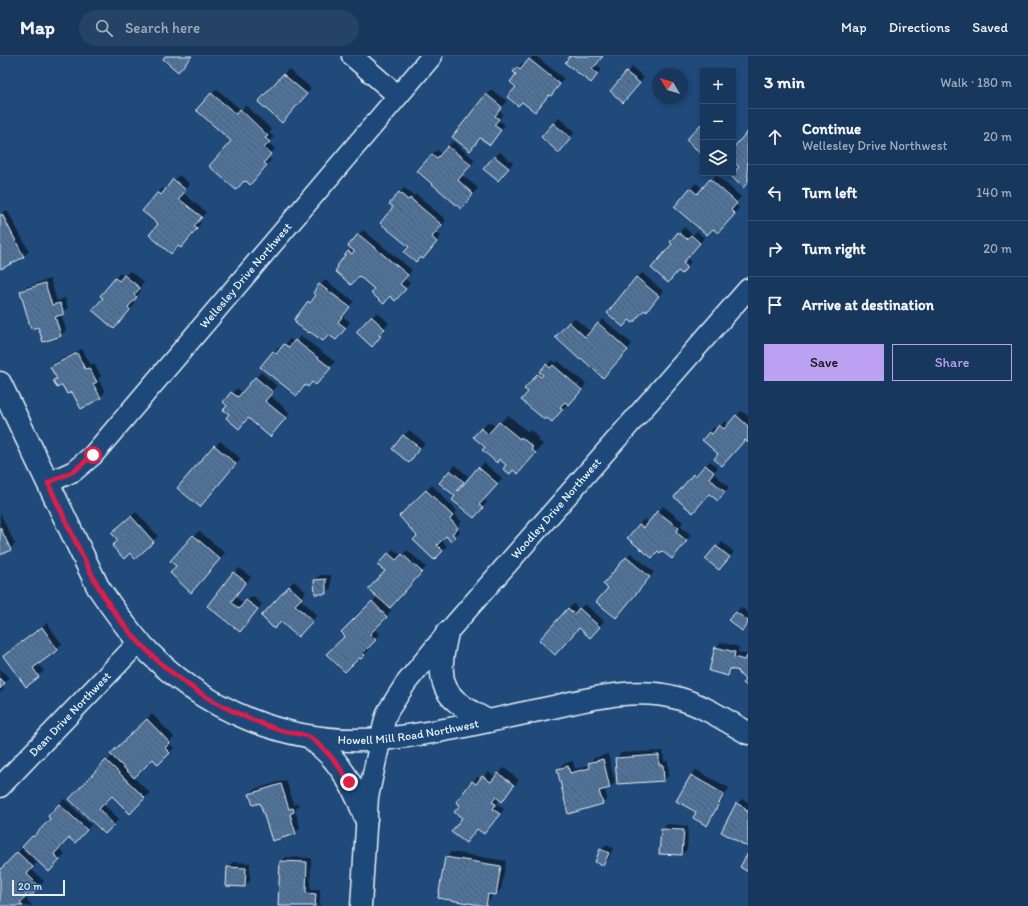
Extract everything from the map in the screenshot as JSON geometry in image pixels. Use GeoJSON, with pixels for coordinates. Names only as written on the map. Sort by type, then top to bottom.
{"type":"FeatureCollection","features":[{"type":"Feature","properties":{"kind":"main road","name":"Howell Mill Road Northwest"},"geometry":{"type":"LineString","coordinates":[[0,383],[98,587],[116,614],[139,642],[164,667],[190,687],[223,707],[252,721],[310,737],[346,740],[380,739],[418,735],[607,696],[644,693],[676,698],[701,706],[748,732]]}},
{"type":"Feature","properties":{"kind":"main road"},"geometry":{"type":"LineString","coordinates":[[447,633],[442,662],[442,674],[445,686],[449,694],[455,700],[488,721]]}},
{"type":"Feature","properties":{"kind":"main road"},"geometry":{"type":"LineString","coordinates":[[310,737],[335,761],[343,771],[357,795],[366,819]]}},
{"type":"Feature","properties":{"kind":"street"},"geometry":{"type":"LineString","coordinates":[[352,56],[398,96]]}},
{"type":"Feature","properties":{"kind":"street","name":"Wellesley Drive Northwest"},"geometry":{"type":"LineString","coordinates":[[48,483],[74,471],[93,455],[432,56]]}},
{"type":"Feature","properties":{"kind":"street","name":"Woodley Drive Northwest"},"geometry":{"type":"LineString","coordinates":[[361,906],[368,797],[380,739],[388,711],[424,660],[447,633],[748,289]]}},
{"type":"Feature","properties":{"kind":"street","name":"Dean Drive Northwest"},"geometry":{"type":"LineString","coordinates":[[0,787],[139,642]]}},
{"type":"Feature","properties":{"kind":"building"},"geometry":{"type":"Polygon","coordinates":[[[165,56],[192,56],[178,72],[163,59],[165,56]]]}},
{"type":"Feature","properties":{"kind":"building"},"geometry":{"type":"Polygon","coordinates":[[[570,56],[603,56],[592,70],[598,74],[591,83],[565,63],[570,56]]]}},
{"type":"Feature","properties":{"kind":"building"},"geometry":{"type":"Polygon","coordinates":[[[529,59],[560,84],[551,96],[549,95],[535,112],[522,102],[518,106],[507,97],[516,87],[510,82],[516,74],[513,72],[517,67],[520,70],[529,59]]]}},
{"type":"Feature","properties":{"kind":"building"},"geometry":{"type":"Polygon","coordinates":[[[626,72],[640,83],[623,103],[610,91],[626,72]]]}},
{"type":"Feature","properties":{"kind":"building"},"geometry":{"type":"Polygon","coordinates":[[[283,74],[307,94],[282,123],[258,102],[283,74]]]}},
{"type":"Feature","properties":{"kind":"building"},"geometry":{"type":"Polygon","coordinates":[[[211,93],[236,114],[240,109],[268,136],[265,138],[270,142],[264,148],[271,154],[264,163],[267,165],[250,185],[244,181],[236,190],[209,166],[231,141],[196,110],[211,93]]]}},
{"type":"Feature","properties":{"kind":"building"},"geometry":{"type":"Polygon","coordinates":[[[486,94],[502,107],[495,116],[499,119],[494,125],[501,130],[490,145],[480,138],[470,151],[452,137],[486,94]]]}},
{"type":"Feature","properties":{"kind":"building"},"geometry":{"type":"Polygon","coordinates":[[[553,123],[571,138],[559,153],[541,137],[553,123]]]}},
{"type":"Feature","properties":{"kind":"building"},"geometry":{"type":"Polygon","coordinates":[[[700,125],[700,152],[686,140],[700,125]]]}},
{"type":"Feature","properties":{"kind":"building"},"geometry":{"type":"Polygon","coordinates":[[[747,132],[748,182],[743,188],[731,176],[736,176],[736,170],[739,167],[736,164],[736,145],[747,132]]]}},
{"type":"Feature","properties":{"kind":"building"},"geometry":{"type":"Polygon","coordinates":[[[448,146],[471,165],[458,180],[473,194],[461,209],[417,171],[432,154],[437,158],[448,146]]]}},
{"type":"Feature","properties":{"kind":"building"},"geometry":{"type":"Polygon","coordinates":[[[494,156],[509,168],[498,181],[483,169],[494,156]]]}},
{"type":"Feature","properties":{"kind":"building"},"geometry":{"type":"Polygon","coordinates":[[[173,179],[186,190],[179,199],[202,217],[194,226],[197,229],[181,248],[178,246],[171,254],[149,235],[158,224],[142,211],[158,192],[161,195],[173,179]]]}},
{"type":"Feature","properties":{"kind":"building"},"geometry":{"type":"Polygon","coordinates":[[[710,179],[737,203],[731,210],[735,214],[718,233],[713,229],[707,235],[674,207],[690,188],[697,194],[710,179]]]}},
{"type":"Feature","properties":{"kind":"building"},"geometry":{"type":"Polygon","coordinates":[[[399,192],[408,200],[410,198],[442,225],[432,237],[437,242],[423,259],[420,257],[416,262],[404,252],[409,247],[380,223],[393,207],[389,204],[399,192]]]}},
{"type":"Feature","properties":{"kind":"building"},"geometry":{"type":"Polygon","coordinates":[[[2,214],[24,257],[1,269],[0,215],[2,214]]]}},
{"type":"Feature","properties":{"kind":"building"},"geometry":{"type":"Polygon","coordinates":[[[678,232],[687,239],[691,235],[700,243],[683,263],[687,267],[682,274],[678,271],[668,283],[651,268],[672,244],[670,242],[678,232]]]}},
{"type":"Feature","properties":{"kind":"building"},"geometry":{"type":"Polygon","coordinates":[[[358,234],[408,275],[400,284],[406,289],[395,301],[390,296],[384,304],[371,293],[374,289],[359,276],[351,285],[335,271],[348,251],[352,254],[354,251],[348,246],[358,234]]]}},
{"type":"Feature","properties":{"kind":"building"},"geometry":{"type":"Polygon","coordinates":[[[124,275],[140,288],[134,295],[137,297],[128,307],[130,310],[114,329],[92,310],[103,298],[100,296],[115,278],[119,281],[124,275]]]}},
{"type":"Feature","properties":{"kind":"building"},"geometry":{"type":"Polygon","coordinates":[[[636,277],[659,296],[646,312],[644,310],[633,323],[629,320],[623,327],[607,313],[636,277]]]}},
{"type":"Feature","properties":{"kind":"building"},"geometry":{"type":"Polygon","coordinates":[[[45,283],[52,305],[60,303],[64,314],[55,317],[61,336],[43,342],[38,327],[31,329],[20,291],[45,283]]]}},
{"type":"Feature","properties":{"kind":"building"},"geometry":{"type":"Polygon","coordinates":[[[319,284],[350,307],[338,322],[346,328],[336,340],[329,335],[323,341],[295,323],[297,322],[294,320],[308,301],[310,303],[316,295],[313,293],[319,284]]]}},
{"type":"Feature","properties":{"kind":"building"},"geometry":{"type":"Polygon","coordinates":[[[371,316],[385,329],[379,335],[381,336],[372,347],[356,332],[371,316]]]}},
{"type":"Feature","properties":{"kind":"building"},"geometry":{"type":"Polygon","coordinates":[[[569,322],[585,337],[598,323],[628,350],[603,378],[581,358],[580,360],[555,337],[569,322]]]}},
{"type":"Feature","properties":{"kind":"building"},"geometry":{"type":"Polygon","coordinates":[[[295,340],[331,368],[316,385],[312,382],[308,387],[305,385],[297,396],[260,367],[273,351],[276,354],[284,344],[289,347],[295,340]]]}},
{"type":"Feature","properties":{"kind":"building"},"geometry":{"type":"Polygon","coordinates":[[[77,353],[85,369],[89,368],[97,382],[93,384],[101,398],[81,409],[72,392],[67,394],[62,385],[57,388],[53,380],[57,379],[50,367],[77,353]]]}},
{"type":"Feature","properties":{"kind":"building"},"geometry":{"type":"Polygon","coordinates":[[[546,364],[550,368],[553,365],[582,390],[569,405],[565,402],[560,407],[563,409],[552,422],[547,418],[545,420],[521,400],[528,392],[524,389],[537,374],[541,377],[543,375],[539,372],[546,364]]]}},
{"type":"Feature","properties":{"kind":"building"},"geometry":{"type":"Polygon","coordinates":[[[255,377],[273,392],[265,401],[286,418],[270,437],[248,418],[239,429],[226,418],[229,414],[223,410],[227,406],[223,402],[231,392],[238,397],[255,377]]]}},
{"type":"Feature","properties":{"kind":"building"},"geometry":{"type":"Polygon","coordinates":[[[736,415],[748,426],[748,443],[745,440],[722,466],[714,459],[718,454],[702,440],[709,432],[712,434],[719,425],[724,429],[736,415]]]}},
{"type":"Feature","properties":{"kind":"building"},"geometry":{"type":"Polygon","coordinates":[[[499,422],[520,439],[521,437],[533,447],[531,449],[536,453],[518,474],[513,470],[510,474],[503,469],[506,465],[499,459],[497,463],[482,450],[485,447],[473,437],[481,428],[488,434],[499,422]]]}},
{"type":"Feature","properties":{"kind":"building"},"geometry":{"type":"Polygon","coordinates":[[[403,435],[420,448],[409,463],[392,449],[403,435]]]}},
{"type":"Feature","properties":{"kind":"building"},"geometry":{"type":"Polygon","coordinates":[[[214,445],[236,464],[200,507],[177,488],[214,445]]]}},
{"type":"Feature","properties":{"kind":"building"},"geometry":{"type":"Polygon","coordinates":[[[705,465],[714,472],[709,478],[725,492],[718,501],[709,494],[693,513],[674,497],[693,474],[695,476],[705,465]]]}},
{"type":"Feature","properties":{"kind":"building"},"geometry":{"type":"Polygon","coordinates":[[[478,467],[498,484],[479,505],[483,508],[474,518],[452,500],[455,496],[439,483],[450,470],[464,482],[457,490],[458,491],[478,467]]]}},
{"type":"Feature","properties":{"kind":"building"},"geometry":{"type":"Polygon","coordinates":[[[426,490],[453,516],[450,519],[458,528],[452,534],[456,537],[451,542],[446,536],[437,545],[443,551],[434,560],[413,540],[417,536],[399,516],[426,490]]]}},
{"type":"Feature","properties":{"kind":"building"},"geometry":{"type":"Polygon","coordinates":[[[657,511],[679,528],[676,532],[687,541],[672,559],[662,551],[660,553],[658,551],[652,558],[627,538],[639,524],[644,528],[657,511]]]}},
{"type":"Feature","properties":{"kind":"building"},"geometry":{"type":"Polygon","coordinates":[[[131,516],[154,542],[135,559],[130,553],[124,559],[112,546],[118,540],[111,533],[131,516]]]}},
{"type":"Feature","properties":{"kind":"building"},"geometry":{"type":"Polygon","coordinates":[[[0,527],[11,550],[0,555],[0,527]]]}},
{"type":"Feature","properties":{"kind":"building"},"geometry":{"type":"Polygon","coordinates":[[[193,535],[220,559],[191,593],[170,573],[176,566],[170,561],[193,535]]]}},
{"type":"Feature","properties":{"kind":"building"},"geometry":{"type":"Polygon","coordinates":[[[716,546],[730,557],[719,570],[705,559],[716,546]]]}},
{"type":"Feature","properties":{"kind":"building"},"geometry":{"type":"Polygon","coordinates":[[[388,553],[396,560],[402,554],[422,572],[390,608],[368,589],[385,571],[377,565],[388,553]]]}},
{"type":"Feature","properties":{"kind":"building"},"geometry":{"type":"Polygon","coordinates":[[[626,557],[650,577],[616,618],[596,602],[608,588],[603,584],[626,557]]]}},
{"type":"Feature","properties":{"kind":"building"},"geometry":{"type":"Polygon","coordinates":[[[233,572],[246,582],[231,602],[239,609],[246,600],[258,609],[240,632],[207,606],[233,572]]]}},
{"type":"Feature","properties":{"kind":"building"},"geometry":{"type":"Polygon","coordinates":[[[326,579],[326,594],[315,594],[314,580],[326,579]]]}},
{"type":"Feature","properties":{"kind":"building"},"geometry":{"type":"Polygon","coordinates":[[[289,586],[302,598],[295,605],[313,621],[298,637],[281,622],[274,629],[261,616],[289,586]]]}},
{"type":"Feature","properties":{"kind":"building"},"geometry":{"type":"Polygon","coordinates":[[[372,601],[387,617],[370,634],[376,640],[363,653],[365,655],[361,659],[359,658],[345,672],[326,654],[345,636],[341,632],[372,601]]]}},
{"type":"Feature","properties":{"kind":"building"},"geometry":{"type":"Polygon","coordinates":[[[568,608],[574,614],[579,608],[600,627],[590,638],[579,628],[555,655],[539,640],[568,608]]]}},
{"type":"Feature","properties":{"kind":"building"},"geometry":{"type":"Polygon","coordinates":[[[736,612],[748,621],[742,631],[728,620],[736,612]]]}},
{"type":"Feature","properties":{"kind":"building"},"geometry":{"type":"Polygon","coordinates":[[[42,627],[58,650],[33,668],[39,677],[26,687],[3,656],[42,627]]]}},
{"type":"Feature","properties":{"kind":"building"},"geometry":{"type":"Polygon","coordinates":[[[715,647],[735,652],[734,657],[744,660],[748,655],[748,687],[743,683],[745,680],[738,672],[739,671],[730,669],[728,676],[709,671],[715,647]]]}},
{"type":"Feature","properties":{"kind":"building"},"geometry":{"type":"Polygon","coordinates":[[[0,678],[5,683],[0,689],[0,678]]]}},
{"type":"Feature","properties":{"kind":"building"},"geometry":{"type":"Polygon","coordinates":[[[147,719],[170,743],[165,748],[170,753],[158,765],[153,759],[134,778],[110,754],[147,719]]]}},
{"type":"Feature","properties":{"kind":"building"},"geometry":{"type":"Polygon","coordinates":[[[659,755],[659,765],[663,765],[664,781],[617,784],[615,758],[659,755]]]}},
{"type":"Feature","properties":{"kind":"building"},"geometry":{"type":"Polygon","coordinates":[[[603,759],[610,788],[599,791],[603,804],[568,814],[557,769],[568,766],[570,773],[590,768],[588,763],[603,759]]]}},
{"type":"Feature","properties":{"kind":"building"},"geometry":{"type":"Polygon","coordinates":[[[106,760],[145,798],[130,814],[112,796],[99,809],[114,825],[105,834],[69,799],[106,760]]]}},
{"type":"Feature","properties":{"kind":"building"},"geometry":{"type":"Polygon","coordinates":[[[498,773],[514,785],[502,802],[496,797],[492,802],[496,804],[493,809],[500,814],[484,834],[477,829],[466,843],[451,832],[462,818],[454,812],[460,805],[456,802],[472,781],[476,784],[482,776],[491,782],[498,773]]]}},
{"type":"Feature","properties":{"kind":"building"},"geometry":{"type":"Polygon","coordinates":[[[691,775],[724,794],[707,826],[693,818],[696,812],[676,801],[691,775]]]}},
{"type":"Feature","properties":{"kind":"building"},"geometry":{"type":"Polygon","coordinates":[[[281,784],[289,809],[293,808],[294,812],[290,814],[296,834],[272,841],[260,803],[253,805],[249,794],[281,784]]]}},
{"type":"Feature","properties":{"kind":"building"},"geometry":{"type":"Polygon","coordinates":[[[736,803],[748,811],[748,847],[721,832],[736,803]]]}},
{"type":"Feature","properties":{"kind":"building"},"geometry":{"type":"Polygon","coordinates":[[[59,804],[87,830],[75,843],[69,838],[54,854],[60,860],[49,872],[22,847],[50,819],[48,816],[59,804]]]}},
{"type":"Feature","properties":{"kind":"building"},"geometry":{"type":"Polygon","coordinates":[[[661,829],[684,830],[682,855],[659,854],[661,829]]]}},
{"type":"Feature","properties":{"kind":"building"},"geometry":{"type":"Polygon","coordinates":[[[600,849],[609,853],[603,866],[595,862],[600,849]]]}},
{"type":"Feature","properties":{"kind":"building"},"geometry":{"type":"Polygon","coordinates":[[[17,852],[33,867],[27,874],[40,887],[31,896],[28,893],[20,903],[23,906],[0,906],[0,870],[17,852]]]}},
{"type":"Feature","properties":{"kind":"building"},"geometry":{"type":"Polygon","coordinates":[[[748,853],[748,872],[740,867],[748,853]]]}},
{"type":"Feature","properties":{"kind":"building"},"geometry":{"type":"Polygon","coordinates":[[[445,857],[501,866],[496,895],[488,894],[486,906],[438,898],[445,857]]]}},
{"type":"Feature","properties":{"kind":"building"},"geometry":{"type":"Polygon","coordinates":[[[280,861],[307,862],[306,893],[316,894],[315,906],[278,906],[280,861]]]}},
{"type":"Feature","properties":{"kind":"building"},"geometry":{"type":"Polygon","coordinates":[[[227,867],[246,868],[245,887],[226,886],[227,867]]]}},
{"type":"Feature","properties":{"kind":"route"},"geometry":{"type":"LineString","coordinates":[[93,455],[74,471],[48,483],[98,587],[116,614],[139,642],[164,667],[190,687],[223,707],[252,721],[283,732],[310,737],[335,761],[349,782]]}}]}
